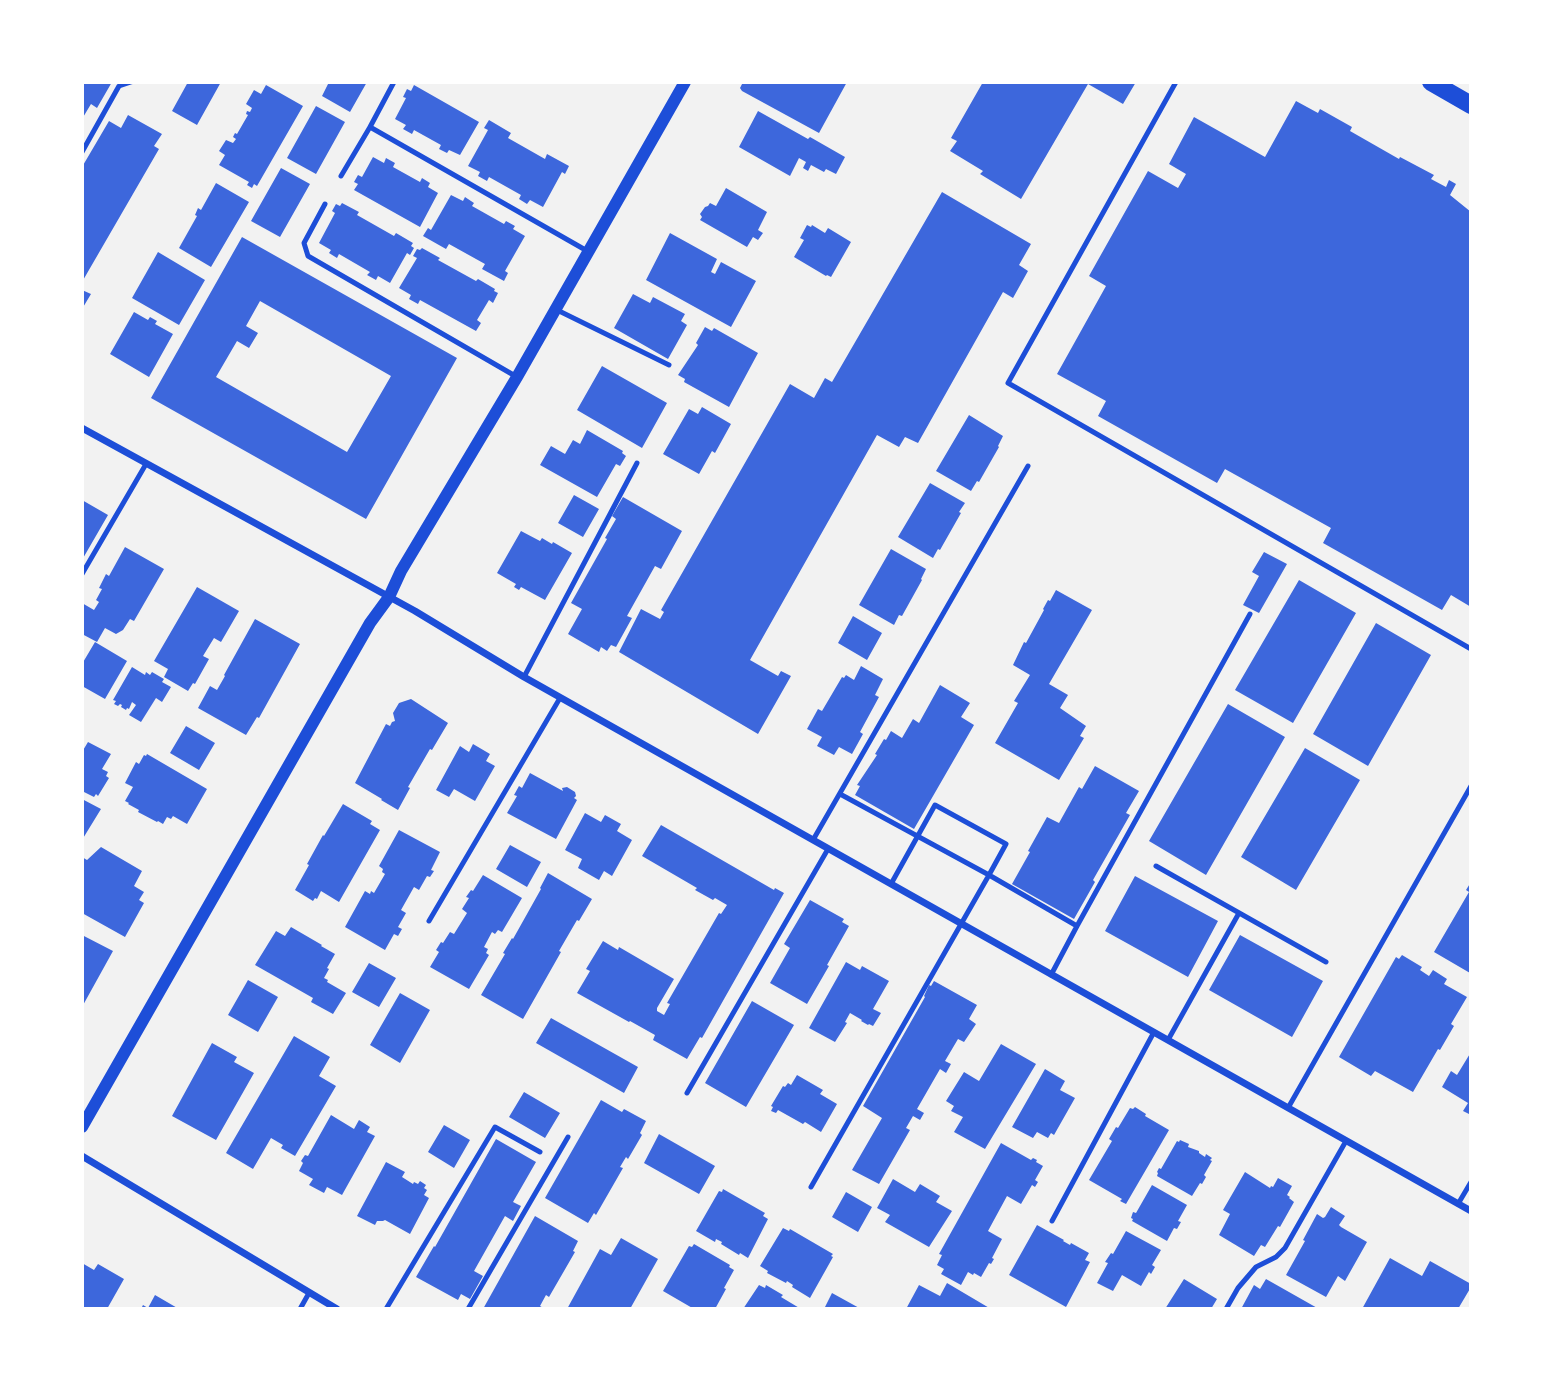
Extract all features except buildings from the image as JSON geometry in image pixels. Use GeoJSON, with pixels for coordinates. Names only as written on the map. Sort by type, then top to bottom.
{"type":"FeatureCollection","features":[{"type":"Feature","properties":{"kind":"main road"},"geometry":{"type":"LineString","coordinates":[[1431,82],[1471,105]]}},
{"type":"Feature","properties":{"kind":"street"},"geometry":{"type":"LineString","coordinates":[[82,1127],[363,635],[389,597],[401,571],[517,377],[685,82]]}},
{"type":"Feature","properties":{"kind":"street"},"geometry":{"type":"LineString","coordinates":[[82,428],[389,597],[560,698],[1471,1211]]}},
{"type":"Feature","properties":{"kind":"street"},"geometry":{"type":"LineString","coordinates":[[82,1156],[337,1309]]}},
{"type":"Feature","properties":{"kind":"lane"},"geometry":{"type":"LineString","coordinates":[[82,152],[119,86],[131,82]]}},
{"type":"Feature","properties":{"kind":"lane"},"geometry":{"type":"LineString","coordinates":[[341,176],[394,82]]}},
{"type":"Feature","properties":{"kind":"lane"},"geometry":{"type":"LineString","coordinates":[[1176,82],[1007,383],[1471,649]]}},
{"type":"Feature","properties":{"kind":"lane"},"geometry":{"type":"LineString","coordinates":[[370,127],[589,252]]}},
{"type":"Feature","properties":{"kind":"lane"},"geometry":{"type":"LineString","coordinates":[[325,204],[304,243],[308,256],[517,377]]}},
{"type":"Feature","properties":{"kind":"lane"},"geometry":{"type":"LineString","coordinates":[[555,309],[669,365]]}},
{"type":"Feature","properties":{"kind":"lane"},"geometry":{"type":"LineString","coordinates":[[524,677],[637,463]]}},
{"type":"Feature","properties":{"kind":"lane"},"geometry":{"type":"LineString","coordinates":[[82,574],[146,464]]}},
{"type":"Feature","properties":{"kind":"lane"},"geometry":{"type":"LineString","coordinates":[[813,840],[1028,466]]}},
{"type":"Feature","properties":{"kind":"lane"},"geometry":{"type":"LineString","coordinates":[[1051,975],[1250,614]]}},
{"type":"Feature","properties":{"kind":"lane"},"geometry":{"type":"LineString","coordinates":[[429,920],[560,698]]}},
{"type":"Feature","properties":{"kind":"lane"},"geometry":{"type":"LineString","coordinates":[[1288,1108],[1471,786]]}},
{"type":"Feature","properties":{"kind":"lane"},"geometry":{"type":"LineString","coordinates":[[840,794],[1077,926]]}},
{"type":"Feature","properties":{"kind":"lane"},"geometry":{"type":"LineString","coordinates":[[811,1187],[1006,844],[936,805],[891,884]]}},
{"type":"Feature","properties":{"kind":"lane"},"geometry":{"type":"LineString","coordinates":[[687,1093],[828,849]]}},
{"type":"Feature","properties":{"kind":"lane"},"geometry":{"type":"LineString","coordinates":[[1156,866],[1326,962]]}},
{"type":"Feature","properties":{"kind":"lane"},"geometry":{"type":"LineString","coordinates":[[1168,1040],[1239,913]]}},
{"type":"Feature","properties":{"kind":"lane"},"geometry":{"type":"LineString","coordinates":[[1052,1221],[1154,1032]]}},
{"type":"Feature","properties":{"kind":"lane"},"geometry":{"type":"LineString","coordinates":[[386,1309],[495,1127],[540,1152]]}},
{"type":"Feature","properties":{"kind":"lane"},"geometry":{"type":"LineString","coordinates":[[468,1309],[568,1137]]}},
{"type":"Feature","properties":{"kind":"lane"},"geometry":{"type":"LineString","coordinates":[[1226,1309],[1238,1288],[1256,1267],[1276,1257],[1285,1248],[1346,1141]]}},
{"type":"Feature","properties":{"kind":"lane"},"geometry":{"type":"LineString","coordinates":[[1458,1204],[1471,1182]]}},
{"type":"Feature","properties":{"kind":"lane"},"geometry":{"type":"LineString","coordinates":[[300,1309],[309,1293]]}}]}
